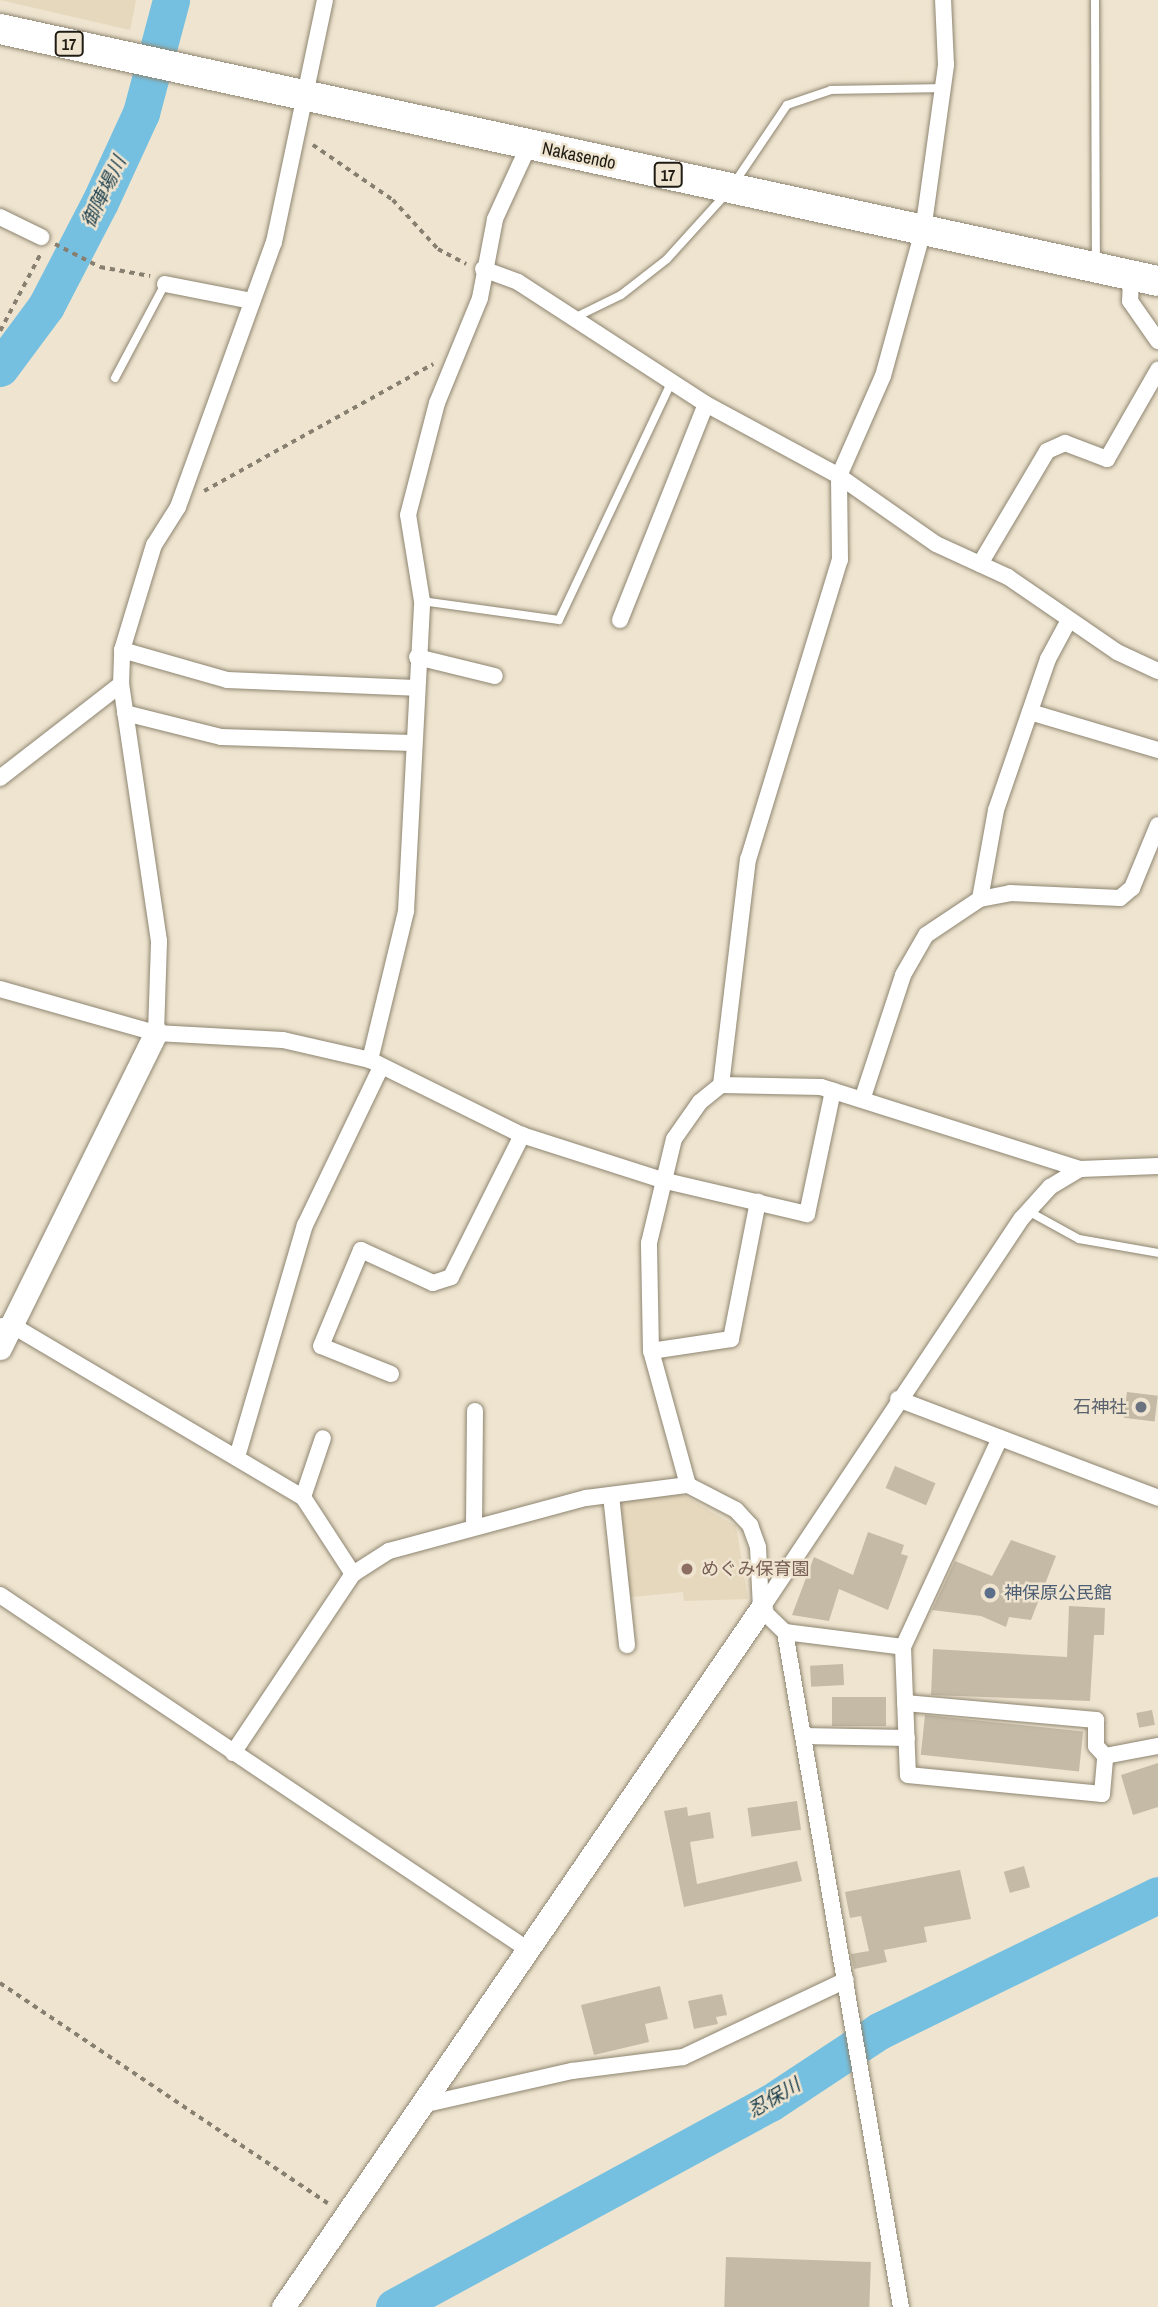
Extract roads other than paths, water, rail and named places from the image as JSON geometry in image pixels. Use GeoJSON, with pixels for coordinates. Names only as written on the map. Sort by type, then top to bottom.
{"type":"FeatureCollection","features":[{"type":"Feature","properties":{"kind":"highway","name":"Nakasendo"},"geometry":{"type":"LineString","coordinates":[[0,29],[1144,279]]}},
{"type":"Feature","properties":{"kind":"street"},"geometry":{"type":"LineString","coordinates":[[0,1348],[7,1326],[156,1033],[159,941],[121,684],[122,650],[154,545],[178,507],[252,301],[309,97],[325,0]]}},
{"type":"Feature","properties":{"kind":"street"},"geometry":{"type":"LineString","coordinates":[[721,1085],[748,860],[840,560],[839,476],[883,376],[923,231],[944,88],[943,0]]}},
{"type":"Feature","properties":{"kind":"street"},"geometry":{"type":"LineString","coordinates":[[237,1457],[305,1225],[375,1065],[406,911],[412,743],[422,601],[408,516],[437,404],[462,348],[495,219],[529,145]]}},
{"type":"Feature","properties":{"kind":"street"},"geometry":{"type":"LineString","coordinates":[[0,217],[47,240]]}},
{"type":"Feature","properties":{"kind":"street"},"geometry":{"type":"LineString","coordinates":[[483,269],[518,282],[671,383],[839,476],[936,544],[980,564],[1069,620],[1158,671]]}},
{"type":"Feature","properties":{"kind":"street"},"geometry":{"type":"LineString","coordinates":[[1144,279],[1130,301],[1158,341]]}},
{"type":"Feature","properties":{"kind":"street"},"geometry":{"type":"LineString","coordinates":[[165,284],[252,301]]}},
{"type":"Feature","properties":{"kind":"street"},"geometry":{"type":"LineString","coordinates":[[980,564],[1047,451],[1065,443],[1107,459],[1158,370]]}},
{"type":"Feature","properties":{"kind":"street"},"geometry":{"type":"LineString","coordinates":[[620,620],[706,404]]}},
{"type":"Feature","properties":{"kind":"street"},"geometry":{"type":"LineString","coordinates":[[980,899],[996,810],[1030,712],[1069,620]]}},
{"type":"Feature","properties":{"kind":"street"},"geometry":{"type":"LineString","coordinates":[[122,650],[227,680],[415,688]]}},
{"type":"Feature","properties":{"kind":"street"},"geometry":{"type":"LineString","coordinates":[[417,657],[495,676]]}},
{"type":"Feature","properties":{"kind":"street"},"geometry":{"type":"LineString","coordinates":[[0,778],[121,684]]}},
{"type":"Feature","properties":{"kind":"street"},"geometry":{"type":"LineString","coordinates":[[1030,712],[1158,750]]}},
{"type":"Feature","properties":{"kind":"street"},"geometry":{"type":"LineString","coordinates":[[125,713],[221,737],[412,743]]}},
{"type":"Feature","properties":{"kind":"street"},"geometry":{"type":"LineString","coordinates":[[863,1097],[912,955],[926,935],[980,899],[1010,894],[1120,898],[1132,888],[1158,825]]}},
{"type":"Feature","properties":{"kind":"street"},"geometry":{"type":"LineString","coordinates":[[0,989],[156,1033],[283,1040],[375,1065],[522,1135],[662,1180],[807,1214],[833,1091]]}},
{"type":"Feature","properties":{"kind":"street"},"geometry":{"type":"LineString","coordinates":[[688,1485],[652,1351],[649,1243],[674,1139],[700,1102],[721,1085],[791,1084],[863,1097],[1080,1169],[1158,1166]]}},
{"type":"Feature","properties":{"kind":"street"},"geometry":{"type":"LineString","coordinates":[[391,1374],[321,1346],[361,1250],[433,1283],[451,1278],[522,1135]]}},
{"type":"Feature","properties":{"kind":"street"},"geometry":{"type":"LineString","coordinates":[[283,2307],[761,1609],[898,1399],[1028,1211],[1050,1187],[1080,1169]]}},
{"type":"Feature","properties":{"kind":"street"},"geometry":{"type":"LineString","coordinates":[[652,1351],[731,1339],[758,1202]]}},
{"type":"Feature","properties":{"kind":"street"},"geometry":{"type":"LineString","coordinates":[[7,1326],[303,1497],[353,1574]]}},
{"type":"Feature","properties":{"kind":"street"},"geometry":{"type":"LineString","coordinates":[[898,1399],[1158,1498]]}},
{"type":"Feature","properties":{"kind":"street"},"geometry":{"type":"LineString","coordinates":[[474,1526],[475,1411]]}},
{"type":"Feature","properties":{"kind":"street"},"geometry":{"type":"LineString","coordinates":[[303,1497],[323,1438]]}},
{"type":"Feature","properties":{"kind":"street"},"geometry":{"type":"LineString","coordinates":[[905,1703],[1096,1720],[1096,1746],[1105,1756],[1102,1794],[908,1775],[907,1738],[905,1703],[903,1647],[1000,1438]]}},
{"type":"Feature","properties":{"kind":"street"},"geometry":{"type":"LineString","coordinates":[[233,1753],[353,1574],[389,1551],[474,1526],[611,1495],[688,1485],[750,1525],[761,1609],[785,1632],[901,2307]]}},
{"type":"Feature","properties":{"kind":"street"},"geometry":{"type":"LineString","coordinates":[[611,1495],[627,1645]]}},
{"type":"Feature","properties":{"kind":"street"},"geometry":{"type":"LineString","coordinates":[[0,1594],[527,1949]]}},
{"type":"Feature","properties":{"kind":"street"},"geometry":{"type":"LineString","coordinates":[[785,1632],[903,1647]]}},
{"type":"Feature","properties":{"kind":"street"},"geometry":{"type":"LineString","coordinates":[[803,1736],[907,1738]]}},
{"type":"Feature","properties":{"kind":"street"},"geometry":{"type":"LineString","coordinates":[[1105,1756],[1158,1746]]}},
{"type":"Feature","properties":{"kind":"street"},"geometry":{"type":"LineString","coordinates":[[422,2105],[572,2071],[683,2057],[846,1980]]}},
{"type":"Feature","properties":{"kind":"lane"},"geometry":{"type":"LineString","coordinates":[[1096,0],[1096,267]]}},
{"type":"Feature","properties":{"kind":"lane"},"geometry":{"type":"LineString","coordinates":[[574,318],[621,295],[667,259],[730,189],[788,105],[831,90],[944,88]]}},
{"type":"Feature","properties":{"kind":"lane"},"geometry":{"type":"LineString","coordinates":[[115,378],[165,284]]}},
{"type":"Feature","properties":{"kind":"lane"},"geometry":{"type":"LineString","coordinates":[[422,601],[559,620],[671,383]]}},
{"type":"Feature","properties":{"kind":"lane"},"geometry":{"type":"LineString","coordinates":[[1028,1211],[1079,1239],[1158,1253]]}},
{"type":"Feature","properties":{"kind":"waterway","name":"御陣場川"},"geometry":{"type":"LineString","coordinates":[[0,368],[46,306],[100,202],[141,113],[171,0]]}},
{"type":"Feature","properties":{"kind":"waterway","name":"忍保川"},"geometry":{"type":"LineString","coordinates":[[394,2307],[770,2103],[879,2031],[1158,1895]]}},
{"type":"Feature","properties":{"kind":"place","name":"石神社"},"geometry":{"type":"Point","coordinates":[1141,1407]}},
{"type":"Feature","properties":{"kind":"place","name":"めぐみ保育園"},"geometry":{"type":"Point","coordinates":[687,1569]}},
{"type":"Feature","properties":{"kind":"place","name":"神保原公民館"},"geometry":{"type":"Point","coordinates":[990,1593]}}]}
